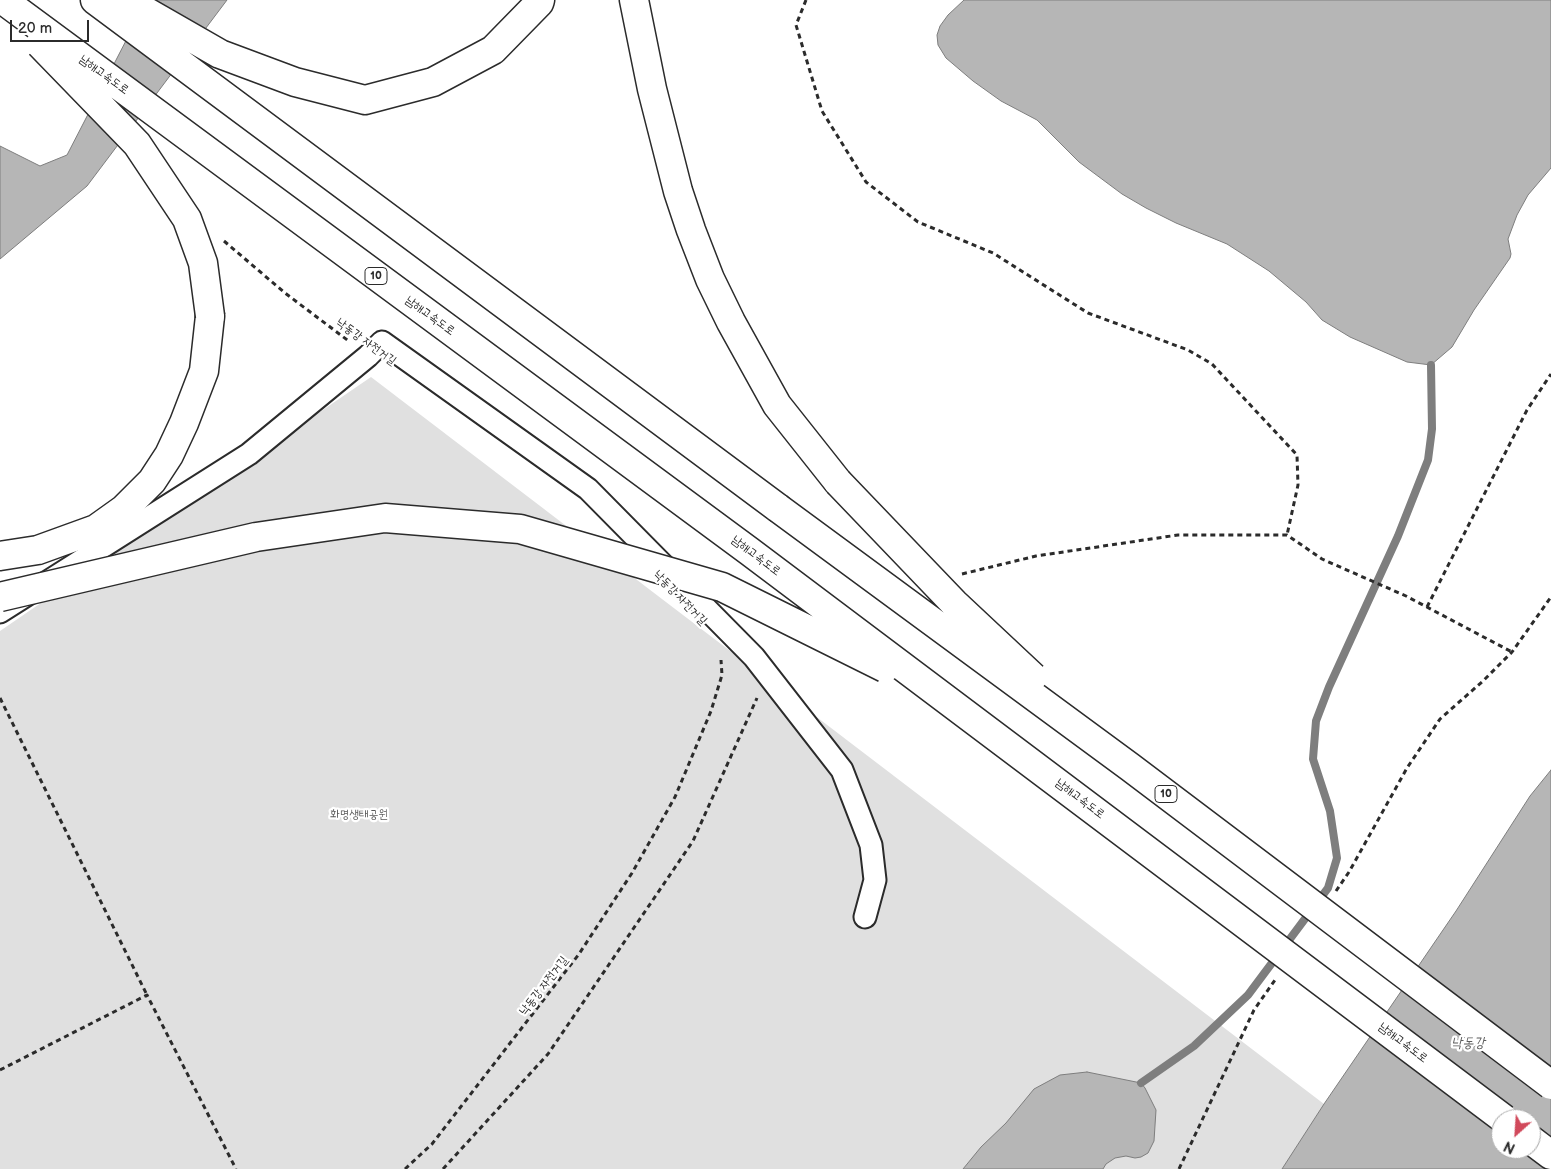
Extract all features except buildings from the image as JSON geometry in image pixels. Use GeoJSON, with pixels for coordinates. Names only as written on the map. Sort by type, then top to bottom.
{"type":"FeatureCollection","features":[{"type":"Feature","properties":{"kind":"highway","name":"남해고속도로"},"geometry":{"type":"LineString","coordinates":[[3,0],[946,699],[1491,1109]]}},
{"type":"Feature","properties":{"kind":"highway","name":"10"},"geometry":{"type":"LineString","coordinates":[[95,0],[762,496],[1130,766],[1551,1085]]}},
{"type":"Feature","properties":{"kind":"highway"},"geometry":{"type":"LineString","coordinates":[[126,0],[220,54],[295,82],[365,100],[433,82],[493,50],[540,0]]}},
{"type":"Feature","properties":{"kind":"highway"},"geometry":{"type":"LineString","coordinates":[[634,0],[655,98],[678,191],[691,230],[718,296],[776,404],[838,482],[954,603],[1130,766]]}},
{"type":"Feature","properties":{"kind":"highway"},"geometry":{"type":"LineString","coordinates":[[0,4],[137,144],[187,219],[203,263],[210,316],[204,371],[184,423],[169,455],[152,481],[124,509],[96,529],[38,550],[0,556]]}},
{"type":"Feature","properties":{"kind":"highway"},"geometry":{"type":"LineString","coordinates":[[0,596],[256,537],[385,518],[520,528],[722,587],[946,699]]}},
{"type":"Feature","properties":{"kind":"street"},"geometry":{"type":"LineString","coordinates":[[0,612],[249,454],[368,356],[382,342],[588,489],[754,656],[842,770],[871,846],[875,880],[865,917]]}},
{"type":"Feature","properties":{"kind":"path"},"geometry":{"type":"LineString","coordinates":[[806,0],[796,25],[822,111],[866,182],[918,222],[992,253],[1088,314],[1188,350],[1212,364],[1297,455],[1298,485],[1287,534]]}},
{"type":"Feature","properties":{"kind":"path","name":"낙동강 자전거길"},"geometry":{"type":"LineString","coordinates":[[220,237],[284,293],[368,356]]}},
{"type":"Feature","properties":{"kind":"path"},"geometry":{"type":"LineString","coordinates":[[1427,607],[1527,410],[1551,374]]}},
{"type":"Feature","properties":{"kind":"path"},"geometry":{"type":"LineString","coordinates":[[1322,559],[1406,596],[1512,652],[1551,597]]}},
{"type":"Feature","properties":{"kind":"path","name":"낙동강 자전거길"},"geometry":{"type":"LineString","coordinates":[[405,1169],[432,1144],[573,962],[632,873],[675,797],[711,712],[722,675],[722,660],[717,654]]}},
{"type":"Feature","properties":{"kind":"path"},"geometry":{"type":"LineString","coordinates":[[0,698],[236,1169]]}},
{"type":"Feature","properties":{"kind":"path"},"geometry":{"type":"LineString","coordinates":[[0,1070],[148,994]]}},
{"type":"Feature","properties":{"kind":"green space","name":"화명생태공원"},"geometry":{"type":"Polygon","coordinates":[[[371,377],[1324,1104],[1282,1169],[0,1169],[0,631],[371,377]]]}},
{"type":"Feature","properties":{"kind":"water"},"geometry":{"type":"Polygon","coordinates":[[[147,0],[227,0],[87,186],[0,259],[0,146],[40,166],[67,155],[147,0]]]}},
{"type":"Feature","properties":{"kind":"water"},"geometry":{"type":"Polygon","coordinates":[[[964,0],[1551,0],[1551,168],[1528,195],[1517,215],[1508,239],[1510,258],[1474,310],[1452,347],[1431,365],[1407,362],[1350,337],[1322,320],[1306,302],[1269,271],[1227,244],[1176,223],[1122,194],[1079,162],[1037,120],[1001,101],[973,81],[946,58],[938,45],[937,35],[940,26],[948,15],[964,0]]]}},
{"type":"Feature","properties":{"kind":"water","name":"낙동강"},"geometry":{"type":"Polygon","coordinates":[[[1551,770],[1551,1169],[1282,1169],[1324,1104],[1456,911],[1530,796],[1551,770]]]}},
{"type":"Feature","properties":{"kind":"water"},"geometry":{"type":"Polygon","coordinates":[[[1087,1072],[1141,1083],[1145,1088],[1156,1110],[1154,1141],[1148,1153],[1135,1158],[1126,1156],[1115,1158],[1106,1164],[1103,1169],[963,1169],[981,1147],[1006,1123],[1034,1089],[1060,1075],[1087,1072]]]}},
{"type":"Feature","properties":{"kind":"waterway"},"geometry":{"type":"LineString","coordinates":[[1141,1083],[1194,1046],[1248,995],[1328,888],[1337,858],[1330,811],[1313,759],[1316,721],[1329,687],[1398,536],[1428,460],[1432,429],[1431,365]]}}]}
